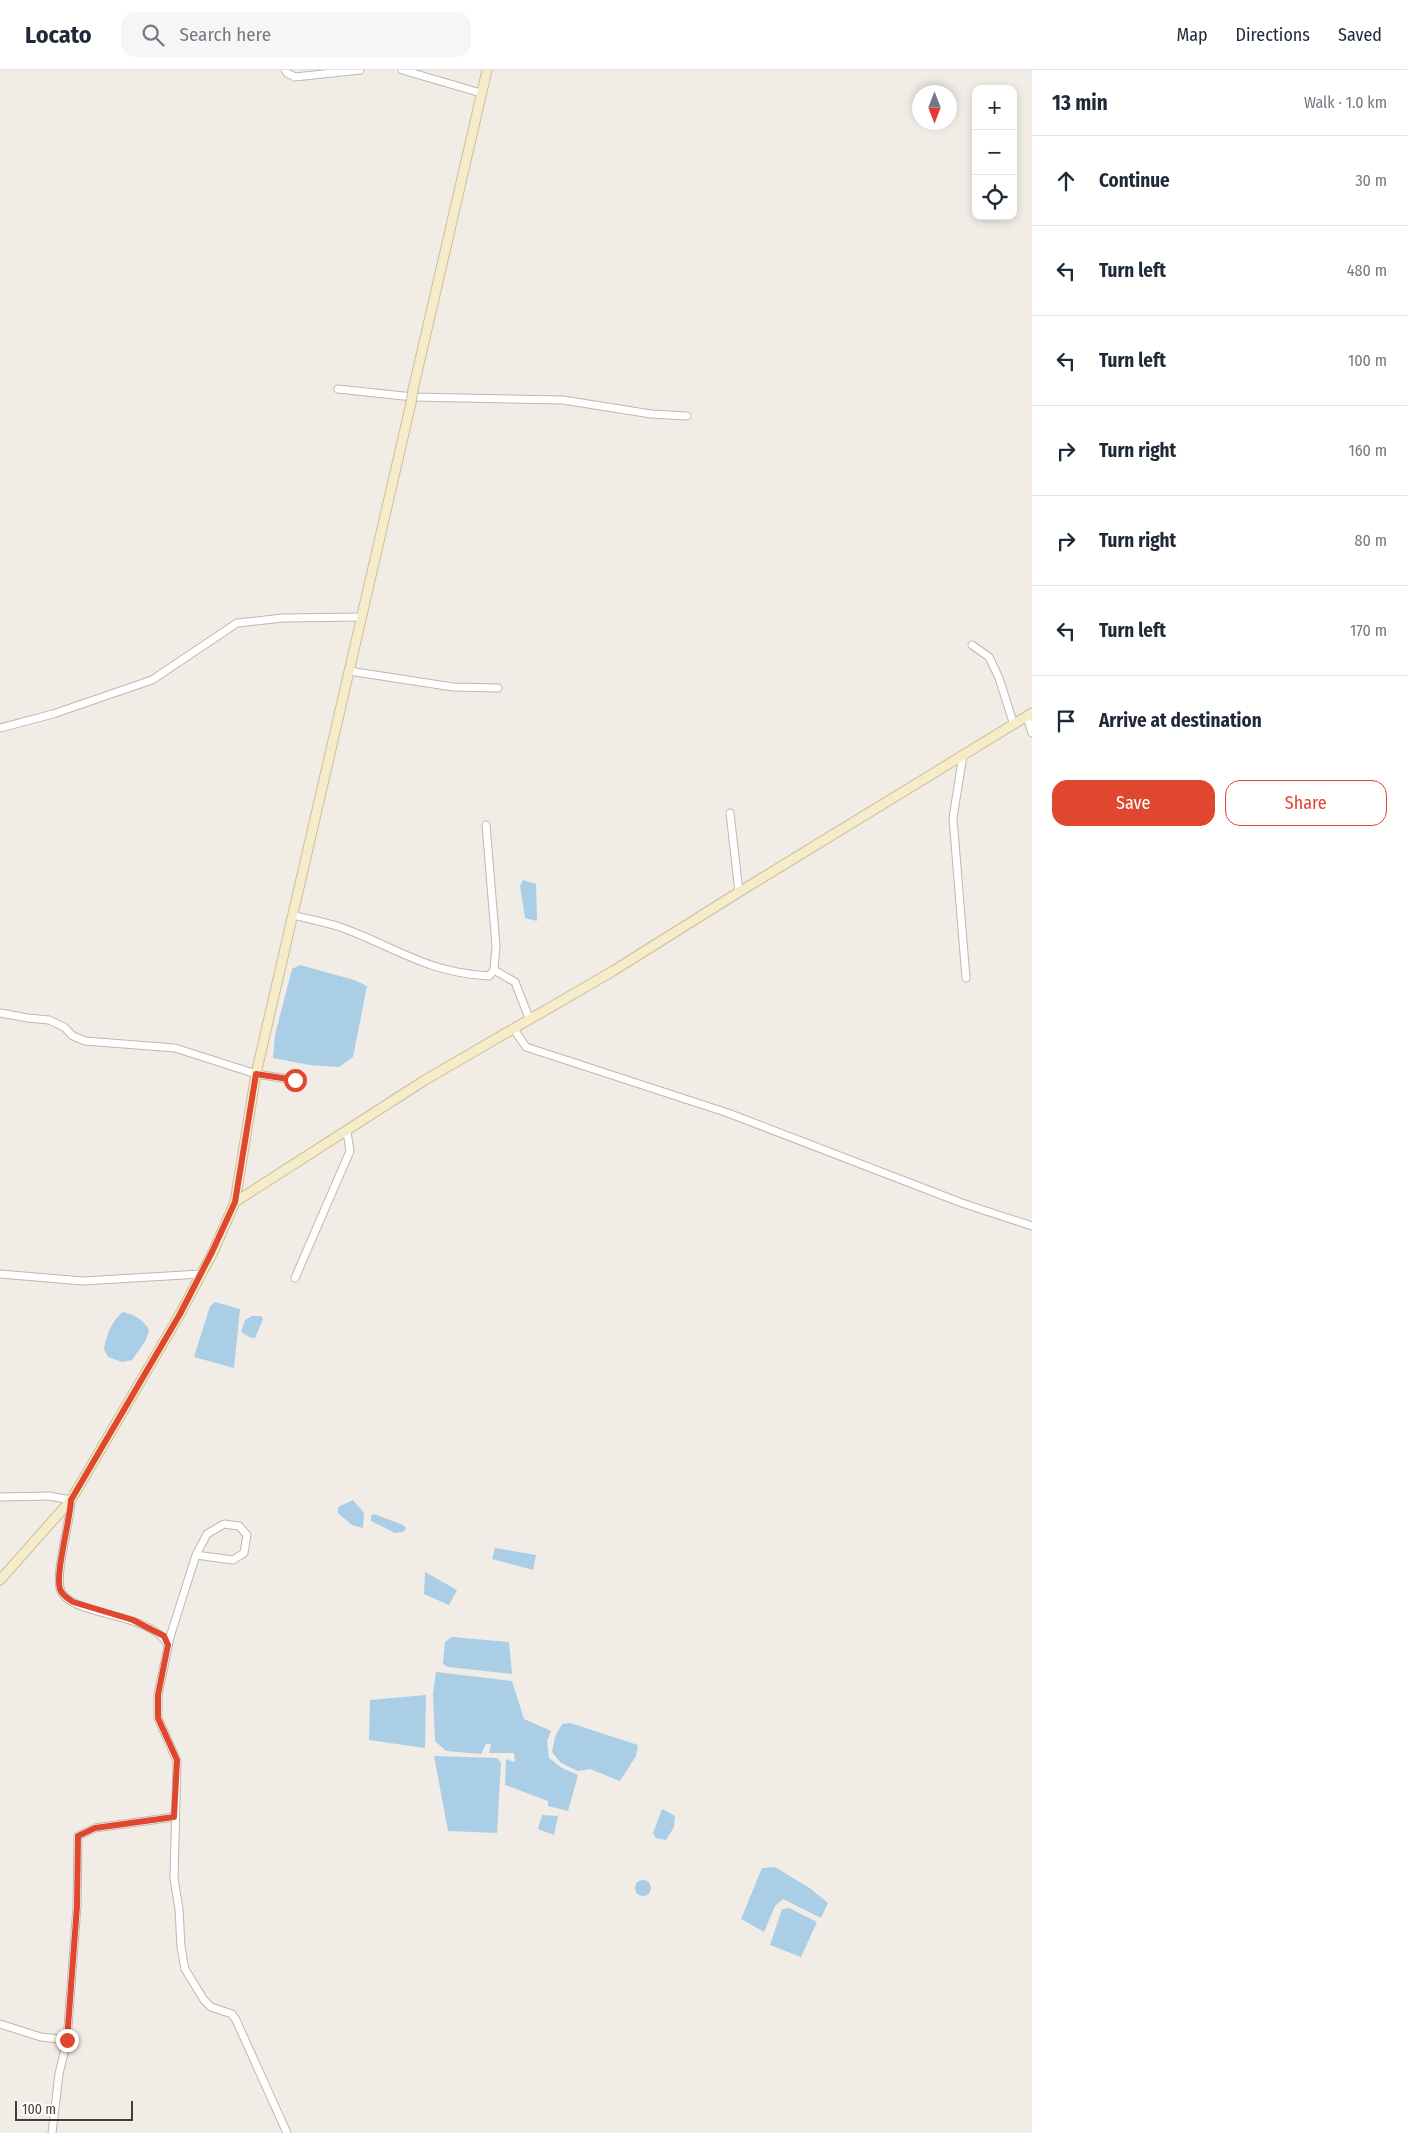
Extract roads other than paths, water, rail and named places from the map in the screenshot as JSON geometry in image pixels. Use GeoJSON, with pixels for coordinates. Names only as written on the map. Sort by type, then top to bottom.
{"type":"FeatureCollection","features":[{"type":"Feature","properties":{"kind":"main road"},"geometry":{"type":"LineString","coordinates":[[0,1580],[71,1500],[180,1314],[235,1202],[256,1074],[487,70]]}},
{"type":"Feature","properties":{"kind":"main road"},"geometry":{"type":"LineString","coordinates":[[235,1202],[347,1132],[424,1080],[613,971],[1029,715]]}},
{"type":"Feature","properties":{"kind":"street"},"geometry":{"type":"LineString","coordinates":[[285,70],[286,74],[295,77],[360,70]]}},
{"type":"Feature","properties":{"kind":"street"},"geometry":{"type":"LineString","coordinates":[[402,70],[482,93]]}},
{"type":"Feature","properties":{"kind":"street"},"geometry":{"type":"LineString","coordinates":[[338,389],[413,397],[563,400],[651,414],[687,416]]}},
{"type":"Feature","properties":{"kind":"street"},"geometry":{"type":"LineString","coordinates":[[0,728],[53,714],[152,680],[237,623],[282,618],[362,617]]}},
{"type":"Feature","properties":{"kind":"street"},"geometry":{"type":"LineString","coordinates":[[972,645],[989,657],[999,678],[1014,725]]}},
{"type":"Feature","properties":{"kind":"street"},"geometry":{"type":"LineString","coordinates":[[349,671],[453,686],[498,688]]}},
{"type":"Feature","properties":{"kind":"street"},"geometry":{"type":"LineString","coordinates":[[1029,715],[1032,733]]}},
{"type":"Feature","properties":{"kind":"street"},"geometry":{"type":"LineString","coordinates":[[964,755],[954,818],[966,978]]}},
{"type":"Feature","properties":{"kind":"street"},"geometry":{"type":"LineString","coordinates":[[730,813],[739,892]]}},
{"type":"Feature","properties":{"kind":"street"},"geometry":{"type":"LineString","coordinates":[[293,915],[348,930],[431,967],[477,976],[488,976],[494,970],[496,946],[486,825]]}},
{"type":"Feature","properties":{"kind":"street"},"geometry":{"type":"LineString","coordinates":[[494,970],[514,982],[529,1018]]}},
{"type":"Feature","properties":{"kind":"street"},"geometry":{"type":"LineString","coordinates":[[0,1013],[49,1020],[64,1027],[72,1036],[85,1041],[174,1048],[256,1074],[295,1080]]}},
{"type":"Feature","properties":{"kind":"street"},"geometry":{"type":"LineString","coordinates":[[513,1028],[526,1047],[728,1113],[962,1203],[1032,1226]]}},
{"type":"Feature","properties":{"kind":"street"},"geometry":{"type":"LineString","coordinates":[[295,1278],[350,1151],[347,1132]]}},
{"type":"Feature","properties":{"kind":"street"},"geometry":{"type":"LineString","coordinates":[[0,1274],[83,1282],[201,1274]]}},
{"type":"Feature","properties":{"kind":"street"},"geometry":{"type":"LineString","coordinates":[[0,1497],[49,1496],[71,1500],[60,1571],[60,1589],[65,1597],[73,1602],[109,1615],[133,1620],[164,1636],[168,1645]]}},
{"type":"Feature","properties":{"kind":"street"},"geometry":{"type":"LineString","coordinates":[[196,1555],[233,1560],[244,1553],[247,1536],[239,1526],[224,1524],[207,1534],[196,1555],[168,1645],[158,1695],[158,1718],[177,1760],[174,1817],[174,1879],[179,1909],[181,1947],[185,1969],[204,2000],[211,2007],[232,2014],[236,2020],[287,2133]]}},
{"type":"Feature","properties":{"kind":"street"},"geometry":{"type":"LineString","coordinates":[[52,2133],[59,2074],[67,2040],[77,1906],[78,1836],[95,1828],[174,1817]]}},
{"type":"Feature","properties":{"kind":"street"},"geometry":{"type":"LineString","coordinates":[[0,2024],[40,2036],[67,2040]]}},
{"type":"Feature","properties":{"kind":"water"},"geometry":{"type":"Polygon","coordinates":[[[523,880],[536,884],[537,921],[525,918],[520,886],[523,880]]]}},
{"type":"Feature","properties":{"kind":"water"},"geometry":{"type":"Polygon","coordinates":[[[300,965],[354,980],[367,986],[353,1057],[339,1067],[310,1065],[273,1058],[275,1035],[292,969],[300,965]]]}},
{"type":"Feature","properties":{"kind":"water"},"geometry":{"type":"Polygon","coordinates":[[[215,1302],[240,1309],[234,1368],[194,1357],[210,1306],[215,1302]]]}},
{"type":"Feature","properties":{"kind":"water"},"geometry":{"type":"Polygon","coordinates":[[[123,1312],[138,1318],[149,1330],[146,1340],[132,1360],[122,1362],[108,1357],[104,1349],[110,1329],[123,1312]]]}},
{"type":"Feature","properties":{"kind":"water"},"geometry":{"type":"Polygon","coordinates":[[[252,1316],[261,1316],[263,1319],[255,1338],[241,1332],[245,1320],[252,1316]]]}},
{"type":"Feature","properties":{"kind":"water"},"geometry":{"type":"Polygon","coordinates":[[[353,1500],[364,1513],[363,1528],[352,1525],[338,1513],[338,1507],[353,1500]]]}},
{"type":"Feature","properties":{"kind":"water"},"geometry":{"type":"Polygon","coordinates":[[[374,1514],[403,1525],[406,1528],[403,1532],[395,1533],[371,1521],[371,1516],[374,1514]]]}},
{"type":"Feature","properties":{"kind":"water"},"geometry":{"type":"Polygon","coordinates":[[[495,1548],[536,1555],[533,1570],[492,1559],[495,1548]]]}},
{"type":"Feature","properties":{"kind":"water"},"geometry":{"type":"Polygon","coordinates":[[[425,1572],[457,1590],[449,1605],[424,1594],[425,1572]]]}},
{"type":"Feature","properties":{"kind":"water"},"geometry":{"type":"Polygon","coordinates":[[[452,1637],[509,1642],[512,1674],[448,1667],[443,1664],[445,1642],[452,1637]]]}},
{"type":"Feature","properties":{"kind":"water"},"geometry":{"type":"Polygon","coordinates":[[[436,1672],[512,1681],[524,1719],[551,1731],[547,1741],[549,1758],[562,1768],[578,1775],[568,1811],[548,1806],[548,1801],[505,1785],[506,1759],[515,1762],[514,1753],[489,1753],[491,1744],[486,1744],[481,1754],[446,1751],[435,1741],[433,1694],[436,1672]]]}},
{"type":"Feature","properties":{"kind":"water"},"geometry":{"type":"Polygon","coordinates":[[[426,1695],[425,1748],[369,1740],[370,1700],[426,1695]]]}},
{"type":"Feature","properties":{"kind":"water"},"geometry":{"type":"Polygon","coordinates":[[[570,1723],[638,1745],[636,1756],[620,1781],[590,1769],[578,1771],[561,1763],[552,1752],[555,1737],[562,1724],[570,1723]]]}},
{"type":"Feature","properties":{"kind":"water"},"geometry":{"type":"Polygon","coordinates":[[[434,1756],[497,1758],[501,1763],[497,1833],[448,1831],[434,1756]]]}},
{"type":"Feature","properties":{"kind":"water"},"geometry":{"type":"Polygon","coordinates":[[[662,1809],[675,1816],[674,1827],[666,1840],[656,1838],[653,1833],[662,1809]]]}},
{"type":"Feature","properties":{"kind":"water"},"geometry":{"type":"Polygon","coordinates":[[[542,1815],[558,1816],[554,1835],[538,1829],[542,1815]]]}},
{"type":"Feature","properties":{"kind":"water"},"geometry":{"type":"Polygon","coordinates":[[[775,1867],[811,1889],[828,1903],[821,1918],[783,1899],[775,1906],[764,1932],[741,1919],[762,1868],[775,1867]]]}},
{"type":"Feature","properties":{"kind":"water"},"geometry":{"type":"Polygon","coordinates":[[[643,1880],[649,1882],[651,1888],[649,1894],[643,1896],[637,1894],[635,1888],[637,1882],[643,1880]]]}},
{"type":"Feature","properties":{"kind":"water"},"geometry":{"type":"Polygon","coordinates":[[[789,1908],[817,1922],[801,1957],[770,1945],[782,1909],[789,1908]]]}}]}
